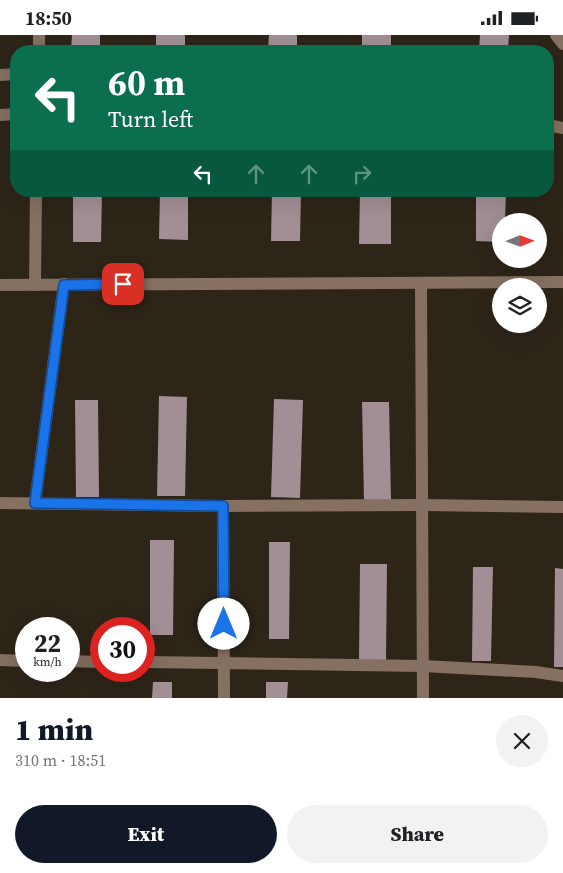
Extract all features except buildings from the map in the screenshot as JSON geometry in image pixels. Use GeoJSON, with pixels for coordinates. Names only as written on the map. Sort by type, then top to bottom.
{"type":"FeatureCollection","features":[{"type":"Feature","properties":{"kind":"street"},"geometry":{"type":"LineString","coordinates":[[556,35],[563,43]]}},
{"type":"Feature","properties":{"kind":"street"},"geometry":{"type":"LineString","coordinates":[[35,285],[36,197]]}},
{"type":"Feature","properties":{"kind":"street"},"geometry":{"type":"LineString","coordinates":[[0,285],[563,282]]}},
{"type":"Feature","properties":{"kind":"street"},"geometry":{"type":"LineString","coordinates":[[421,283],[423,698]]}},
{"type":"Feature","properties":{"kind":"street"},"geometry":{"type":"LineString","coordinates":[[35,503],[64,285]]}},
{"type":"Feature","properties":{"kind":"street"},"geometry":{"type":"LineString","coordinates":[[0,503],[563,507]]}},
{"type":"Feature","properties":{"kind":"street"},"geometry":{"type":"LineString","coordinates":[[223,506],[224,698]]}},
{"type":"Feature","properties":{"kind":"street"},"geometry":{"type":"LineString","coordinates":[[0,660],[15,661]]}},
{"type":"Feature","properties":{"kind":"street"},"geometry":{"type":"LineString","coordinates":[[155,662],[423,666],[536,672],[563,676]]}},
{"type":"Feature","properties":{"kind":"route"},"geometry":{"type":"LineString","coordinates":[[123,284],[64,285],[35,503],[223,506],[224,624]]}}]}
